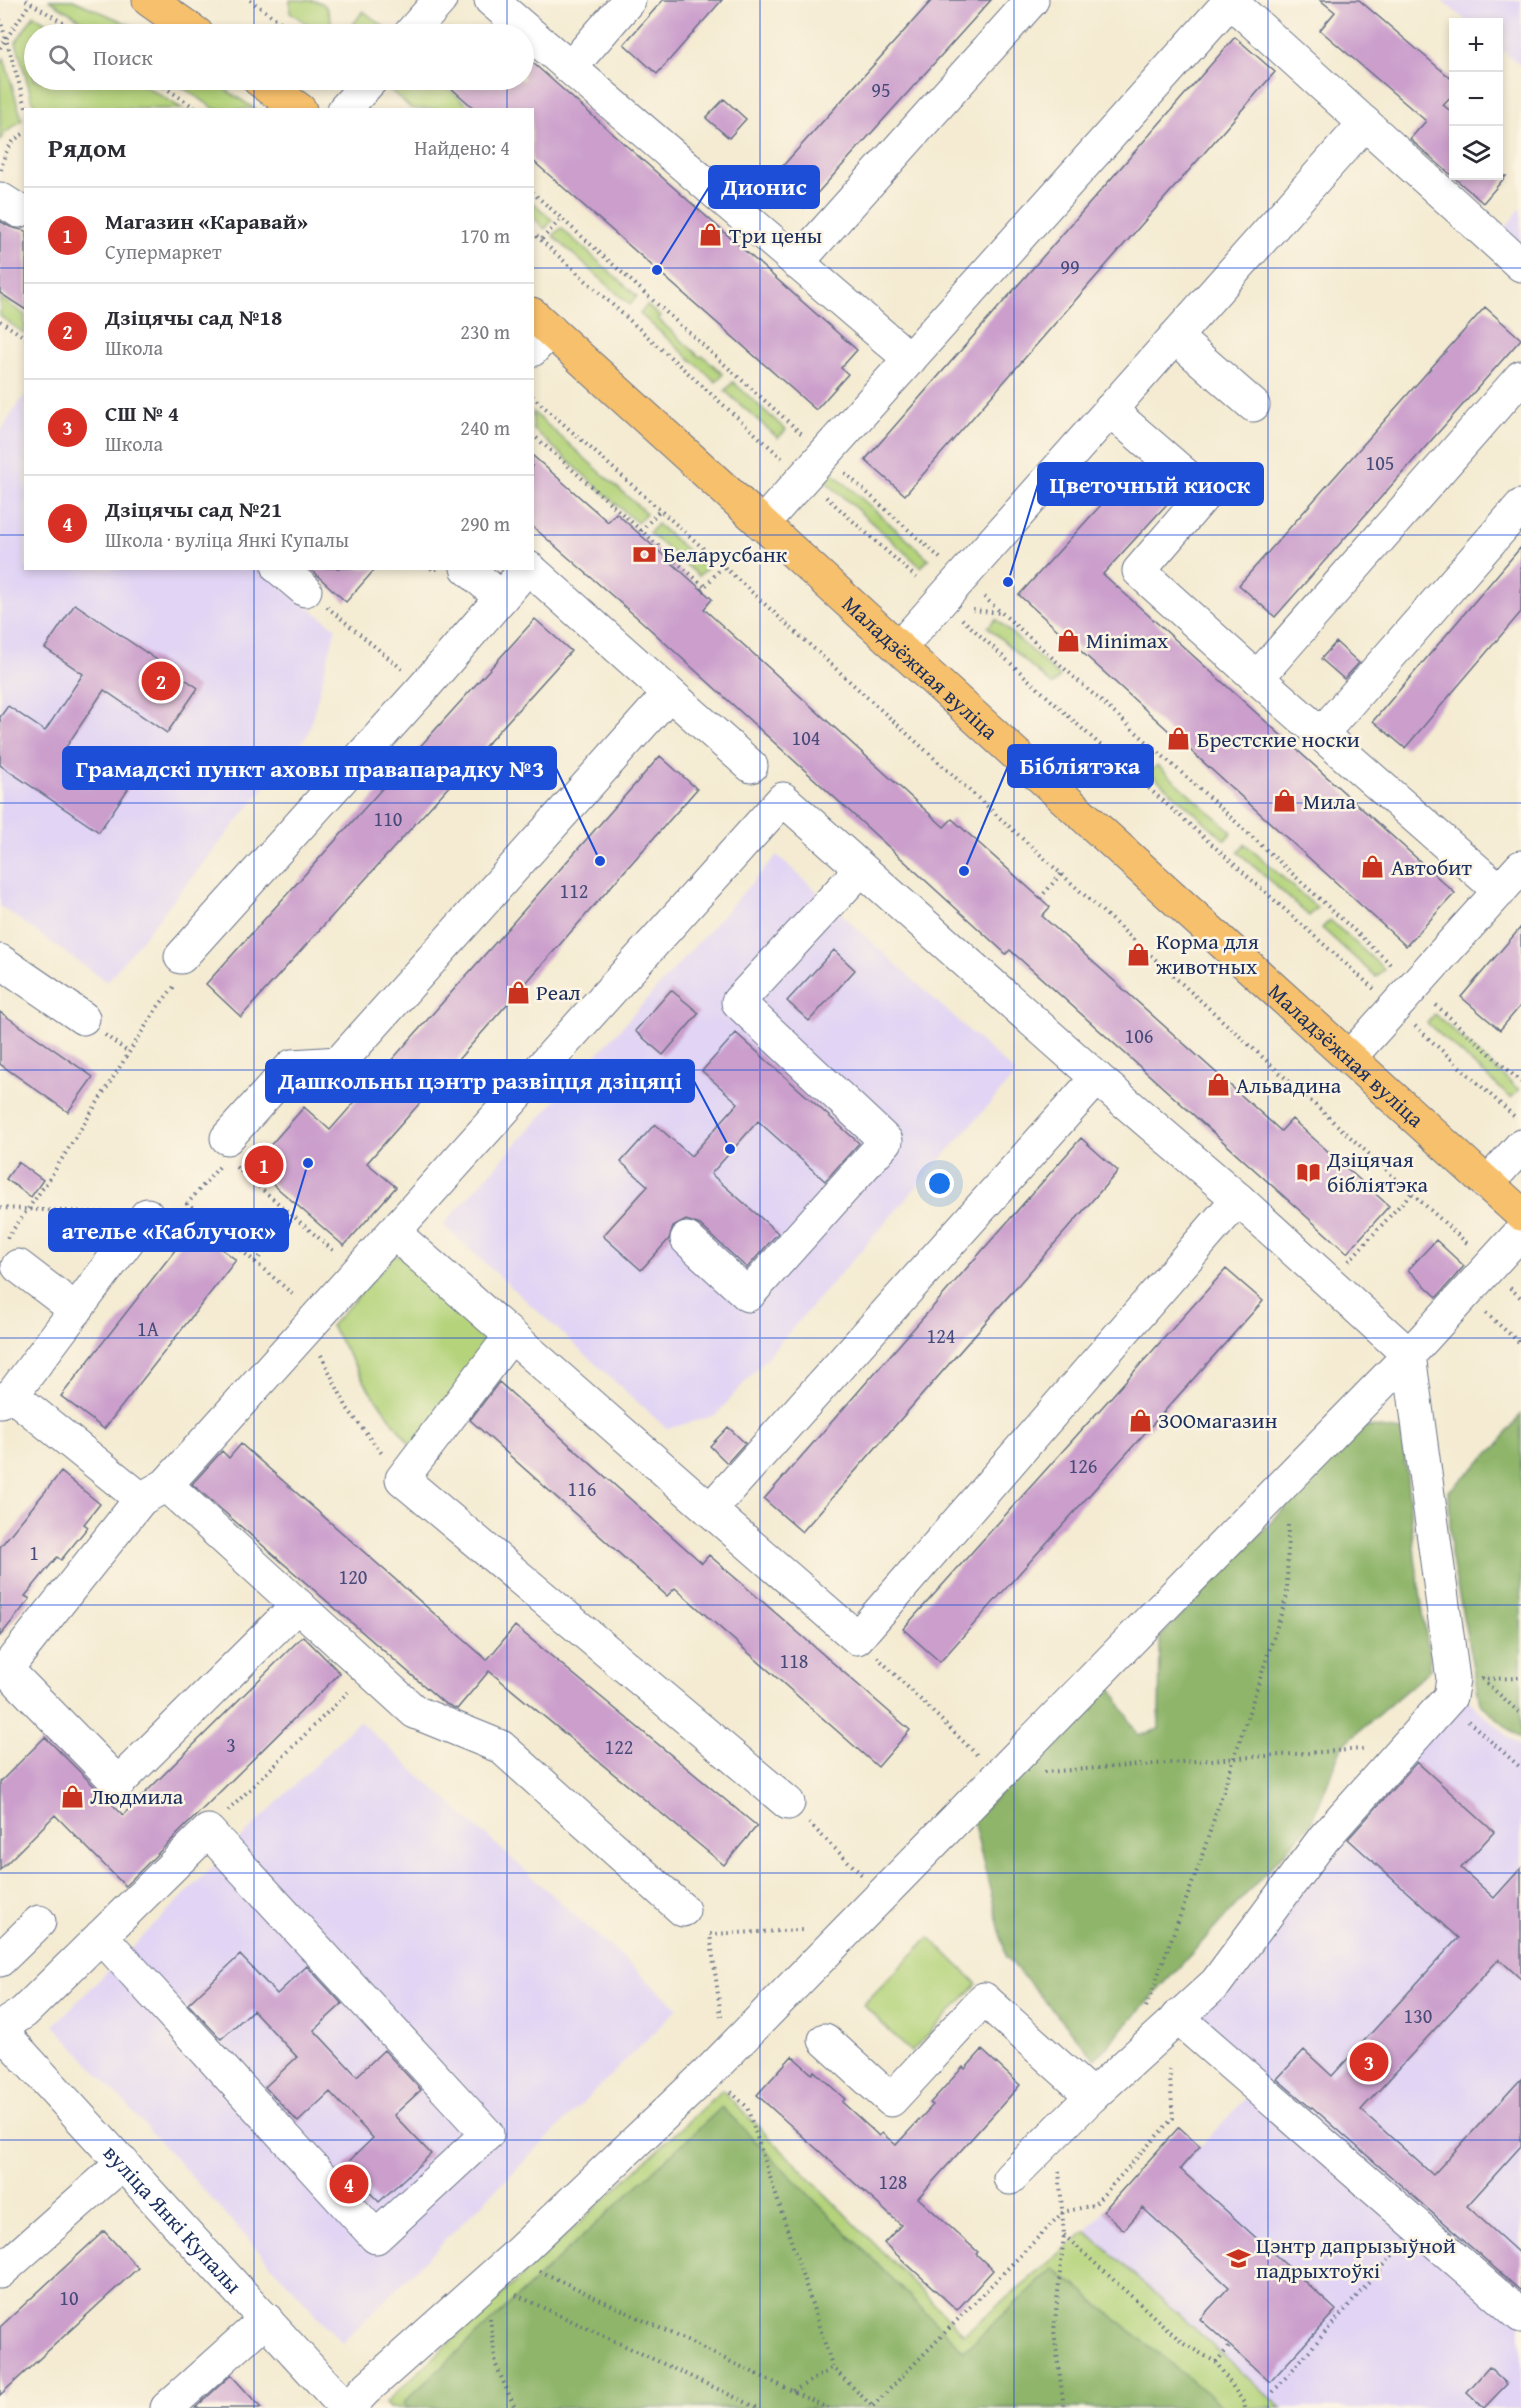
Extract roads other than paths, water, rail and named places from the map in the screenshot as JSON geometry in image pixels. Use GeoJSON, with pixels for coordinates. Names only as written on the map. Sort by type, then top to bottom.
{"type":"FeatureCollection","features":[{"type":"Feature","properties":{"kind":"main road"},"geometry":{"type":"LineString","coordinates":[[149,0],[183,24]]}},
{"type":"Feature","properties":{"kind":"main road"},"geometry":{"type":"LineString","coordinates":[[273,90],[297,108]]}},
{"type":"Feature","properties":{"kind":"main road","name":"Маладзёжная вуліца"},"geometry":{"type":"LineString","coordinates":[[538,332],[762,524],[1521,1214]]}},
{"type":"Feature","properties":{"kind":"street"},"geometry":{"type":"LineString","coordinates":[[419,24],[440,0]]}},
{"type":"Feature","properties":{"kind":"street"},"geometry":{"type":"LineString","coordinates":[[491,0],[520,24]]}},
{"type":"Feature","properties":{"kind":"street"},"geometry":{"type":"LineString","coordinates":[[571,67],[629,0]]}},
{"type":"Feature","properties":{"kind":"street"},"geometry":{"type":"LineString","coordinates":[[797,263],[1032,0]]}},
{"type":"Feature","properties":{"kind":"street"},"geometry":{"type":"LineString","coordinates":[[762,524],[1229,1],[1521,265]]}},
{"type":"Feature","properties":{"kind":"street"},"geometry":{"type":"LineString","coordinates":[[534,36],[910,359]]}},
{"type":"Feature","properties":{"kind":"street"},"geometry":{"type":"LineString","coordinates":[[346,108],[362,90]]}},
{"type":"Feature","properties":{"kind":"street"},"geometry":{"type":"LineString","coordinates":[[899,648],[1365,123]]}},
{"type":"Feature","properties":{"kind":"street"},"geometry":{"type":"LineString","coordinates":[[1175,337],[1253,405]]}},
{"type":"Feature","properties":{"kind":"street"},"geometry":{"type":"LineString","coordinates":[[1257,678],[1521,377]]}},
{"type":"Feature","properties":{"kind":"street"},"geometry":{"type":"LineString","coordinates":[[1110,410],[1206,493],[1139,571],[1257,678],[1322,733],[1511,879],[1350,1057]]}},
{"type":"Feature","properties":{"kind":"street"},"geometry":{"type":"LineString","coordinates":[[1322,733],[1521,506]]}},
{"type":"Feature","properties":{"kind":"street"},"geometry":{"type":"LineString","coordinates":[[281,570],[305,590]]}},
{"type":"Feature","properties":{"kind":"street"},"geometry":{"type":"LineString","coordinates":[[469,570],[501,598]]}},
{"type":"Feature","properties":{"kind":"street"},"geometry":{"type":"LineString","coordinates":[[181,957],[526,570]]}},
{"type":"Feature","properties":{"kind":"street"},"geometry":{"type":"LineString","coordinates":[[530,570],[751,766]]}},
{"type":"Feature","properties":{"kind":"street"},"geometry":{"type":"LineString","coordinates":[[226,1148],[292,1066],[339,1063],[669,694]]}},
{"type":"Feature","properties":{"kind":"street"},"geometry":{"type":"LineString","coordinates":[[298,1605],[118,1783],[6,1669],[153,1492],[394,1233],[779,795],[1097,1078],[1238,1199],[1409,1355],[1461,1685],[1324,1838],[1216,1983],[1092,2096],[1010,2178]]}},
{"type":"Feature","properties":{"kind":"street"},"geometry":{"type":"LineString","coordinates":[[687,1239],[748,1295],[886,1141],[738,1002],[861,869]]}},
{"type":"Feature","properties":{"kind":"street"},"geometry":{"type":"LineString","coordinates":[[0,961],[83,1018]]}},
{"type":"Feature","properties":{"kind":"street"},"geometry":{"type":"LineString","coordinates":[[710,1510],[1097,1078]]}},
{"type":"Feature","properties":{"kind":"street"},"geometry":{"type":"LineString","coordinates":[[1487,1184],[1521,1146]]}},
{"type":"Feature","properties":{"kind":"street"},"geometry":{"type":"LineString","coordinates":[[394,1233],[510,1337],[857,1638],[1238,1199]]}},
{"type":"Feature","properties":{"kind":"street"},"geometry":{"type":"LineString","coordinates":[[147,1215],[6,1398],[153,1492],[298,1605],[415,1712],[501,1747],[682,1910]]}},
{"type":"Feature","properties":{"kind":"street"},"geometry":{"type":"LineString","coordinates":[[347,2408],[513,2258],[717,2062],[1409,1355],[1521,1232]]}},
{"type":"Feature","properties":{"kind":"street"},"geometry":{"type":"LineString","coordinates":[[12,1252],[76,1310]]}},
{"type":"Feature","properties":{"kind":"street"},"geometry":{"type":"LineString","coordinates":[[510,1337],[402,1479],[788,1803]]}},
{"type":"Feature","properties":{"kind":"street"},"geometry":{"type":"LineString","coordinates":[[0,2029],[24,2012],[101,1936],[208,1831],[487,2134],[376,2237],[101,1936]]}},
{"type":"Feature","properties":{"kind":"street"},"geometry":{"type":"LineString","coordinates":[[0,1960],[39,1922]]}},
{"type":"Feature","properties":{"kind":"street"},"geometry":{"type":"LineString","coordinates":[[825,2040],[891,2100],[984,1999],[1092,2096]]}},
{"type":"Feature","properties":{"kind":"street"},"geometry":{"type":"LineString","coordinates":[[1177,2017],[1521,2316]]}},
{"type":"Feature","properties":{"kind":"street","name":"вуліца Янкі Купалы"},"geometry":{"type":"LineString","coordinates":[[0,2029],[347,2408]]}},
{"type":"Feature","properties":{"kind":"street"},"geometry":{"type":"LineString","coordinates":[[0,2272],[123,2163]]}},
{"type":"Feature","properties":{"kind":"street"},"geometry":{"type":"LineString","coordinates":[[167,2408],[266,2319]]}},
{"type":"Feature","properties":{"kind":"place","name":"Три цены"},"geometry":{"type":"Point","coordinates":[711,235]}},
{"type":"Feature","properties":{"kind":"place","name":"Дионис"},"geometry":{"type":"Point","coordinates":[657,270]}},
{"type":"Feature","properties":{"kind":"place","name":"Беларусбанк"},"geometry":{"type":"Point","coordinates":[645,554]}},
{"type":"Feature","properties":{"kind":"place","name":"Цветочный киоск"},"geometry":{"type":"Point","coordinates":[1008,582]}},
{"type":"Feature","properties":{"kind":"place","name":"Minimax"},"geometry":{"type":"Point","coordinates":[1068,640]}},
{"type":"Feature","properties":{"kind":"place","name":"Дзіцячы сад №18"},"geometry":{"type":"Point","coordinates":[161,681]}},
{"type":"Feature","properties":{"kind":"place","name":"Брестские носки"},"geometry":{"type":"Point","coordinates":[1179,739]}},
{"type":"Feature","properties":{"kind":"place","name":"Мила"},"geometry":{"type":"Point","coordinates":[1285,801]}},
{"type":"Feature","properties":{"kind":"place","name":"Грамадскі пункт аховы правапарадку №3"},"geometry":{"type":"Point","coordinates":[600,861]}},
{"type":"Feature","properties":{"kind":"place","name":"Автобит"},"geometry":{"type":"Point","coordinates":[1373,867]}},
{"type":"Feature","properties":{"kind":"place","name":"Бібліятэка"},"geometry":{"type":"Point","coordinates":[964,871]}},
{"type":"Feature","properties":{"kind":"place","name":"Корма для животных"},"geometry":{"type":"Point","coordinates":[1138,954]}},
{"type":"Feature","properties":{"kind":"place","name":"Реал"},"geometry":{"type":"Point","coordinates":[518,992]}},
{"type":"Feature","properties":{"kind":"place","name":"Альвадина"},"geometry":{"type":"Point","coordinates":[1218,1085]}},
{"type":"Feature","properties":{"kind":"place","name":"Дашкольны цэнтр развіцця дзіцяці"},"geometry":{"type":"Point","coordinates":[730,1149]}},
{"type":"Feature","properties":{"kind":"place","name":"ателье «Каблучок»"},"geometry":{"type":"Point","coordinates":[308,1163]}},
{"type":"Feature","properties":{"kind":"place","name":"Магазин «Каравай»"},"geometry":{"type":"Point","coordinates":[264,1165]}},
{"type":"Feature","properties":{"kind":"place","name":"Дзіцячая бібліятэка"},"geometry":{"type":"Point","coordinates":[1309,1172]}},
{"type":"Feature","properties":{"kind":"place","name":"ЗООмагазин"},"geometry":{"type":"Point","coordinates":[1140,1420]}},
{"type":"Feature","properties":{"kind":"place","name":"Людмила"},"geometry":{"type":"Point","coordinates":[72,1796]}},
{"type":"Feature","properties":{"kind":"place","name":"СШ № 4"},"geometry":{"type":"Point","coordinates":[1369,2062]}},
{"type":"Feature","properties":{"kind":"place","name":"Дзіцячы сад №21"},"geometry":{"type":"Point","coordinates":[349,2184]}},
{"type":"Feature","properties":{"kind":"place","name":"Цэнтр дапрызыўной падрыхтоўкі"},"geometry":{"type":"Point","coordinates":[1238,2258]}}]}
